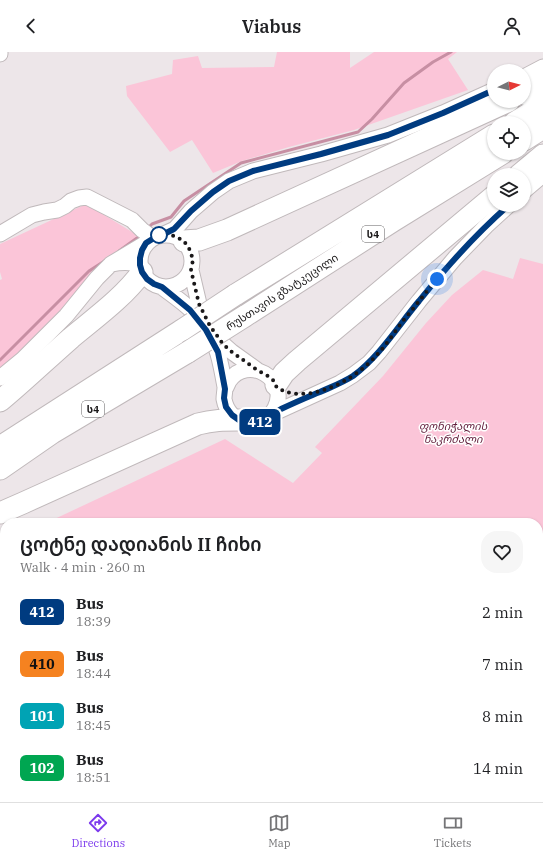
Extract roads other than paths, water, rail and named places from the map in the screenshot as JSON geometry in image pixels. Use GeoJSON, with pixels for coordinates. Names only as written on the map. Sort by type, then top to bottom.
{"type":"FeatureCollection","features":[{"type":"Feature","properties":{"kind":"highway"},"geometry":{"type":"LineString","coordinates":[[531,91],[543,86]]}},
{"type":"Feature","properties":{"kind":"highway"},"geometry":{"type":"LineString","coordinates":[[525,116],[543,105]]}},
{"type":"Feature","properties":{"kind":"highway"},"geometry":{"type":"LineString","coordinates":[[183,241],[199,240],[227,230],[494,108]]}},
{"type":"Feature","properties":{"kind":"highway"},"geometry":{"type":"LineString","coordinates":[[531,136],[543,128]]}},
{"type":"Feature","properties":{"kind":"highway","name":"რუსთავის გზატკეცილი"},"geometry":{"type":"LineString","coordinates":[[0,447],[235,295],[487,139]]}},
{"type":"Feature","properties":{"kind":"highway"},"geometry":{"type":"LineString","coordinates":[[527,168],[543,154]]}},
{"type":"Feature","properties":{"kind":"highway","name":"რუსთავის გზატკეცილი"},"geometry":{"type":"LineString","coordinates":[[0,469],[52,433],[188,352],[386,225],[492,160]]}},
{"type":"Feature","properties":{"kind":"highway"},"geometry":{"type":"LineString","coordinates":[[276,387],[284,373],[297,361],[487,202]]}},
{"type":"Feature","properties":{"kind":"highway"},"geometry":{"type":"LineString","coordinates":[[0,401],[134,283],[141,269]]}},
{"type":"Feature","properties":{"kind":"highway"},"geometry":{"type":"LineString","coordinates":[[0,513],[198,424],[212,420],[239,420]]}},
{"type":"Feature","properties":{"kind":"street"},"geometry":{"type":"LineString","coordinates":[[531,74],[543,68]]}},
{"type":"Feature","properties":{"kind":"street"},"geometry":{"type":"LineString","coordinates":[[0,378],[23,359],[66,316],[97,278],[111,264],[155,238],[174,229],[200,203],[229,181],[253,171],[388,135],[487,93]]}},
{"type":"Feature","properties":{"kind":"street"},"geometry":{"type":"LineString","coordinates":[[531,186],[543,175]]}},
{"type":"Feature","properties":{"kind":"street"},"geometry":{"type":"LineString","coordinates":[[0,234],[32,215],[57,210],[71,201],[87,197],[132,220],[142,230],[155,238]]}},
{"type":"Feature","properties":{"kind":"street"},"geometry":{"type":"LineString","coordinates":[[183,241],[187,226],[200,203]]}},
{"type":"Feature","properties":{"kind":"street"},"geometry":{"type":"LineString","coordinates":[[111,264],[124,262],[132,263],[141,269],[147,279],[162,287],[190,310],[206,330],[218,352],[225,389],[224,398],[226,407],[232,415],[244,423],[257,423],[272,414],[340,383],[353,376],[369,363],[456,258],[501,212]]}},
{"type":"Feature","properties":{"kind":"street"},"geometry":{"type":"LineString","coordinates":[[141,269],[140,258],[142,250],[155,238],[174,236],[183,241],[190,250],[193,260],[191,270],[186,278],[179,284],[171,287],[162,287]]}},
{"type":"Feature","properties":{"kind":"street"},"geometry":{"type":"LineString","coordinates":[[191,270],[199,304],[210,326],[223,344],[232,352],[273,380],[278,397],[272,414]]}},
{"type":"Feature","properties":{"kind":"street"},"geometry":{"type":"LineString","coordinates":[[225,389],[230,380],[238,373],[247,370],[257,370]]}},
{"type":"Feature","properties":{"kind":"street"},"geometry":{"type":"LineString","coordinates":[[276,387],[293,394],[320,392]]}},
{"type":"Feature","properties":{"kind":"waterway"},"geometry":{"type":"LineString","coordinates":[[150,226],[171,217],[184,201],[241,163],[358,132],[372,119],[404,83],[433,62],[451,52]]}},
{"type":"Feature","properties":{"kind":"waterway"},"geometry":{"type":"LineString","coordinates":[[119,251],[137,238]]}},
{"type":"Feature","properties":{"kind":"waterway"},"geometry":{"type":"LineString","coordinates":[[0,360],[89,271],[106,260]]}},
{"type":"Feature","properties":{"kind":"park label","name":"ფონიჭალის ნაკრძალი"},"geometry":{"type":"Point","coordinates":[453,432]}}]}
